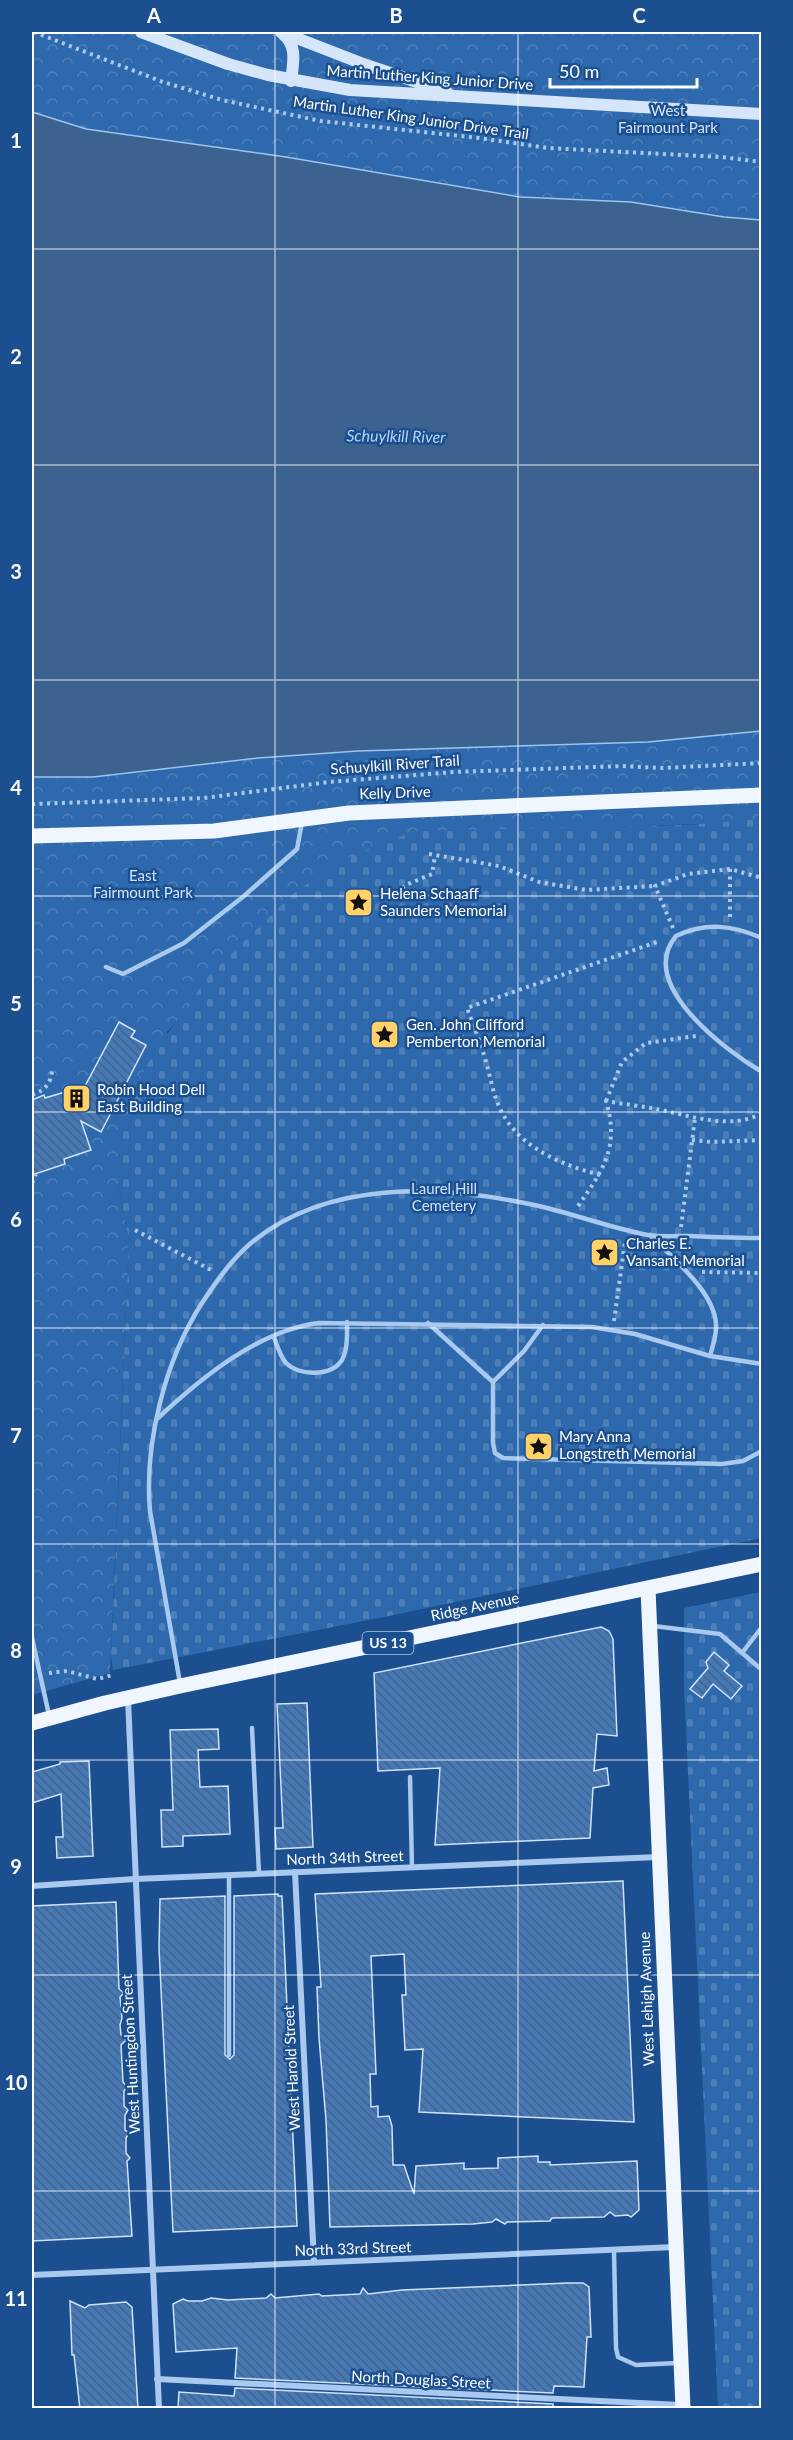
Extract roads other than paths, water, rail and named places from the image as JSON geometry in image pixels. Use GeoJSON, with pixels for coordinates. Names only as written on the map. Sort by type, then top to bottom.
{"type":"FeatureCollection","features":[{"type":"Feature","properties":{"kind":"main road","name":"Martin Luther King Junior Drive"},"geometry":{"type":"LineString","coordinates":[[141,32],[228,64],[291,81],[362,91],[762,114]]}},
{"type":"Feature","properties":{"kind":"main road"},"geometry":{"type":"LineString","coordinates":[[280,32],[292,44],[294,61],[291,81]]}},
{"type":"Feature","properties":{"kind":"main road"},"geometry":{"type":"LineString","coordinates":[[280,32],[463,97]]}},
{"type":"Feature","properties":{"kind":"main road","name":"Kelly Drive"},"geometry":{"type":"LineString","coordinates":[[32,836],[214,831],[349,813],[762,795]]}},
{"type":"Feature","properties":{"kind":"main road","name":"Ridge Avenue"},"geometry":{"type":"LineString","coordinates":[[32,1723],[180,1686],[758,1567]]}},
{"type":"Feature","properties":{"kind":"main road","name":"West Lehigh Avenue"},"geometry":{"type":"LineString","coordinates":[[648,1589],[683,2407]]}},
{"type":"Feature","properties":{"kind":"street","name":"West Huntingdon Street"},"geometry":{"type":"LineString","coordinates":[[128,1698],[159,2409]]}},
{"type":"Feature","properties":{"kind":"street","name":"North 34th Street"},"geometry":{"type":"LineString","coordinates":[[32,1886],[135,1879],[660,1857]]}},
{"type":"Feature","properties":{"kind":"street","name":"West Harold Street"},"geometry":{"type":"LineString","coordinates":[[295,1872],[314,2262]]}},
{"type":"Feature","properties":{"kind":"street","name":"North 33rd Street"},"geometry":{"type":"LineString","coordinates":[[32,2275],[676,2247]]}},
{"type":"Feature","properties":{"kind":"street","name":"North Douglas Street"},"geometry":{"type":"LineString","coordinates":[[157,2379],[683,2407]]}},
{"type":"Feature","properties":{"kind":"lane"},"geometry":{"type":"LineString","coordinates":[[106,967],[123,974],[184,943],[244,896],[297,849],[302,819]]}},
{"type":"Feature","properties":{"kind":"lane"},"geometry":{"type":"LineString","coordinates":[[762,938],[730,927],[703,926],[676,936],[670,943],[666,954],[666,967],[676,993],[693,1017],[708,1034],[762,1072]]}},
{"type":"Feature","properties":{"kind":"lane"},"geometry":{"type":"LineString","coordinates":[[180,1686],[149,1495],[149,1470],[158,1418],[177,1351],[195,1314],[222,1276],[249,1245],[268,1230],[313,1209],[359,1195],[417,1191],[510,1201],[572,1214],[650,1235],[762,1238]]}},
{"type":"Feature","properties":{"kind":"lane"},"geometry":{"type":"LineString","coordinates":[[650,1235],[708,1299],[716,1317],[716,1336],[710,1356]]}},
{"type":"Feature","properties":{"kind":"lane"},"geometry":{"type":"LineString","coordinates":[[158,1418],[211,1372],[239,1354],[308,1324],[347,1322],[543,1325],[613,1330],[710,1356],[762,1364]]}},
{"type":"Feature","properties":{"kind":"lane"},"geometry":{"type":"LineString","coordinates":[[274,1337],[287,1364],[301,1371],[325,1371],[342,1359],[345,1351],[347,1322]]}},
{"type":"Feature","properties":{"kind":"lane"},"geometry":{"type":"LineString","coordinates":[[428,1323],[493,1382]]}},
{"type":"Feature","properties":{"kind":"lane"},"geometry":{"type":"LineString","coordinates":[[543,1325],[524,1351],[493,1382],[493,1443],[495,1453],[503,1458],[722,1464],[743,1461],[762,1451]]}},
{"type":"Feature","properties":{"kind":"lane"},"geometry":{"type":"LineString","coordinates":[[650,1626],[720,1634],[762,1670]]}},
{"type":"Feature","properties":{"kind":"lane"},"geometry":{"type":"LineString","coordinates":[[742,1653],[762,1627]]}},
{"type":"Feature","properties":{"kind":"lane"},"geometry":{"type":"LineString","coordinates":[[32,1638],[50,1717]]}},
{"type":"Feature","properties":{"kind":"lane"},"geometry":{"type":"LineString","coordinates":[[252,1728],[259,1874]]}},
{"type":"Feature","properties":{"kind":"lane"},"geometry":{"type":"LineString","coordinates":[[410,1777],[412,1868]]}},
{"type":"Feature","properties":{"kind":"lane"},"geometry":{"type":"LineString","coordinates":[[229,1875],[229,2055]]}},
{"type":"Feature","properties":{"kind":"lane"},"geometry":{"type":"LineString","coordinates":[[614,2250],[618,2357],[636,2364],[681,2363]]}},
{"type":"Feature","properties":{"kind":"water","name":"Schuylkill River"},"geometry":{"type":"Polygon","coordinates":[[[32,112],[86,129],[286,157],[520,197],[631,202],[724,217],[761,220],[761,731],[648,742],[358,751],[258,758],[93,777],[32,777],[32,112]]]}},
{"type":"Feature","properties":{"kind":"place","name":"Helena Schaaff Saunders Memorial"},"geometry":{"type":"Point","coordinates":[359,903]}},
{"type":"Feature","properties":{"kind":"place","name":"Gen. John Clifford Pemberton Memorial"},"geometry":{"type":"Point","coordinates":[385,1034]}},
{"type":"Feature","properties":{"kind":"place","name":"Robin Hood Dell East Building"},"geometry":{"type":"Point","coordinates":[76,1099]}},
{"type":"Feature","properties":{"kind":"place","name":"Charles E. Vansant Memorial"},"geometry":{"type":"Point","coordinates":[605,1253]}},
{"type":"Feature","properties":{"kind":"place","name":"Mary Anna Longstreth Memorial"},"geometry":{"type":"Point","coordinates":[538,1446]}},
{"type":"Feature","properties":{"kind":"park label","name":"West Fairmount Park"},"geometry":{"type":"Point","coordinates":[668,120]}},
{"type":"Feature","properties":{"kind":"park label","name":"East Fairmount Park"},"geometry":{"type":"Point","coordinates":[143,884]}},
{"type":"Feature","properties":{"kind":"park label","name":"Laurel Hill Cemetery"},"geometry":{"type":"Point","coordinates":[444,1198]}}]}
